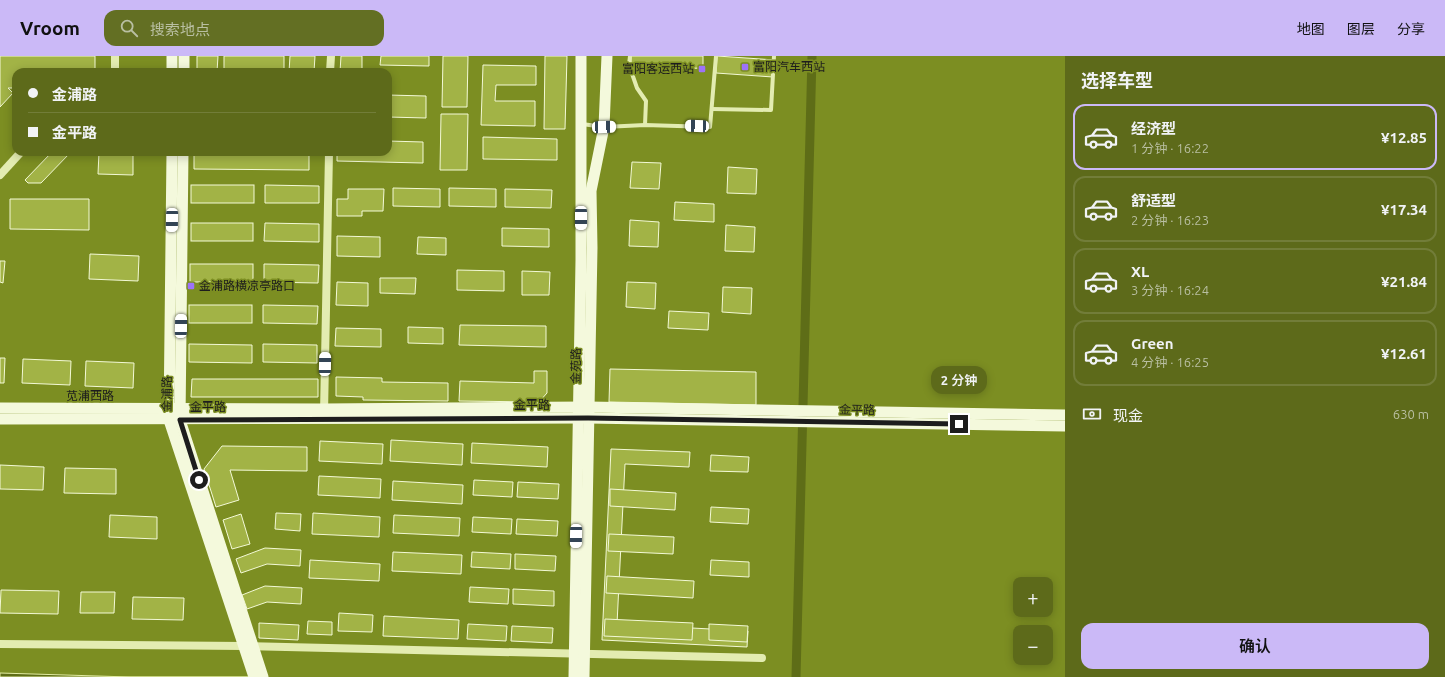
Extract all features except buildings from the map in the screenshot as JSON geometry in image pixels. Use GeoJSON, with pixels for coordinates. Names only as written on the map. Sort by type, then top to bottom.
{"type":"FeatureCollection","features":[{"type":"Feature","properties":{"kind":"street"},"geometry":{"type":"LineString","coordinates":[[115,56],[115,68]]}},
{"type":"Feature","properties":{"kind":"street"},"geometry":{"type":"LineString","coordinates":[[172,56],[172,68]]}},
{"type":"Feature","properties":{"kind":"street"},"geometry":{"type":"LineString","coordinates":[[184,56],[184,68]]}},
{"type":"Feature","properties":{"kind":"street"},"geometry":{"type":"LineString","coordinates":[[330,68],[331,56]]}},
{"type":"Feature","properties":{"kind":"street"},"geometry":{"type":"LineString","coordinates":[[579,674],[583,413],[580,123],[581,56]]}},
{"type":"Feature","properties":{"kind":"street","name":"金苑路"},"geometry":{"type":"LineString","coordinates":[[583,413],[592,248],[592,191],[604,127],[607,56]]}},
{"type":"Feature","properties":{"kind":"street"},"geometry":{"type":"LineString","coordinates":[[0,175],[17,156]]}},
{"type":"Feature","properties":{"kind":"street","name":"金浦路"},"geometry":{"type":"LineString","coordinates":[[172,156],[175,415],[258,674]]}},
{"type":"Feature","properties":{"kind":"street","name":"金浦路"},"geometry":{"type":"LineString","coordinates":[[175,415],[183,156]]}},
{"type":"Feature","properties":{"kind":"street"},"geometry":{"type":"LineString","coordinates":[[324,414],[329,156]]}},
{"type":"Feature","properties":{"kind":"street","name":"苋浦西路"},"geometry":{"type":"LineString","coordinates":[[0,408],[175,415]]}},
{"type":"Feature","properties":{"kind":"street","name":"金平路"},"geometry":{"type":"LineString","coordinates":[[0,419],[175,415],[583,413],[757,410],[783,416]]}},
{"type":"Feature","properties":{"kind":"street","name":"金平路"},"geometry":{"type":"LineString","coordinates":[[583,413],[822,417],[1065,426]]}},
{"type":"Feature","properties":{"kind":"street"},"geometry":{"type":"LineString","coordinates":[[822,417],[1065,415]]}},
{"type":"Feature","properties":{"kind":"street"},"geometry":{"type":"LineString","coordinates":[[0,644],[249,646],[762,658]]}},
{"type":"Feature","properties":{"kind":"lane"},"geometry":{"type":"LineString","coordinates":[[630,56],[629,65],[637,88],[646,101],[645,125]]}},
{"type":"Feature","properties":{"kind":"lane"},"geometry":{"type":"LineString","coordinates":[[580,123],[604,127],[645,125],[710,127],[716,56]]}},
{"type":"Feature","properties":{"kind":"lane"},"geometry":{"type":"LineString","coordinates":[[712,109],[771,110],[774,56]]}},
{"type":"Feature","properties":{"kind":"shaded area"},"geometry":{"type":"Polygon","coordinates":[[[0,673],[130,677],[0,677],[0,673]]]}},
{"type":"Feature","properties":{"kind":"waterway"},"geometry":{"type":"LineString","coordinates":[[796,677],[812,56]]}},
{"type":"Feature","properties":{"kind":"place","name":"富阳汽车西站"},"geometry":{"type":"Point","coordinates":[745,67]}},
{"type":"Feature","properties":{"kind":"place","name":"富阳客运西站"},"geometry":{"type":"Point","coordinates":[702,69]}},
{"type":"Feature","properties":{"kind":"place","name":"金浦路横凉亭路口"},"geometry":{"type":"Point","coordinates":[191,286]}},
{"type":"Feature","properties":{"kind":"route"},"geometry":{"type":"LineString","coordinates":[[199,480],[180,420],[588,418],[959,424]]}}]}
